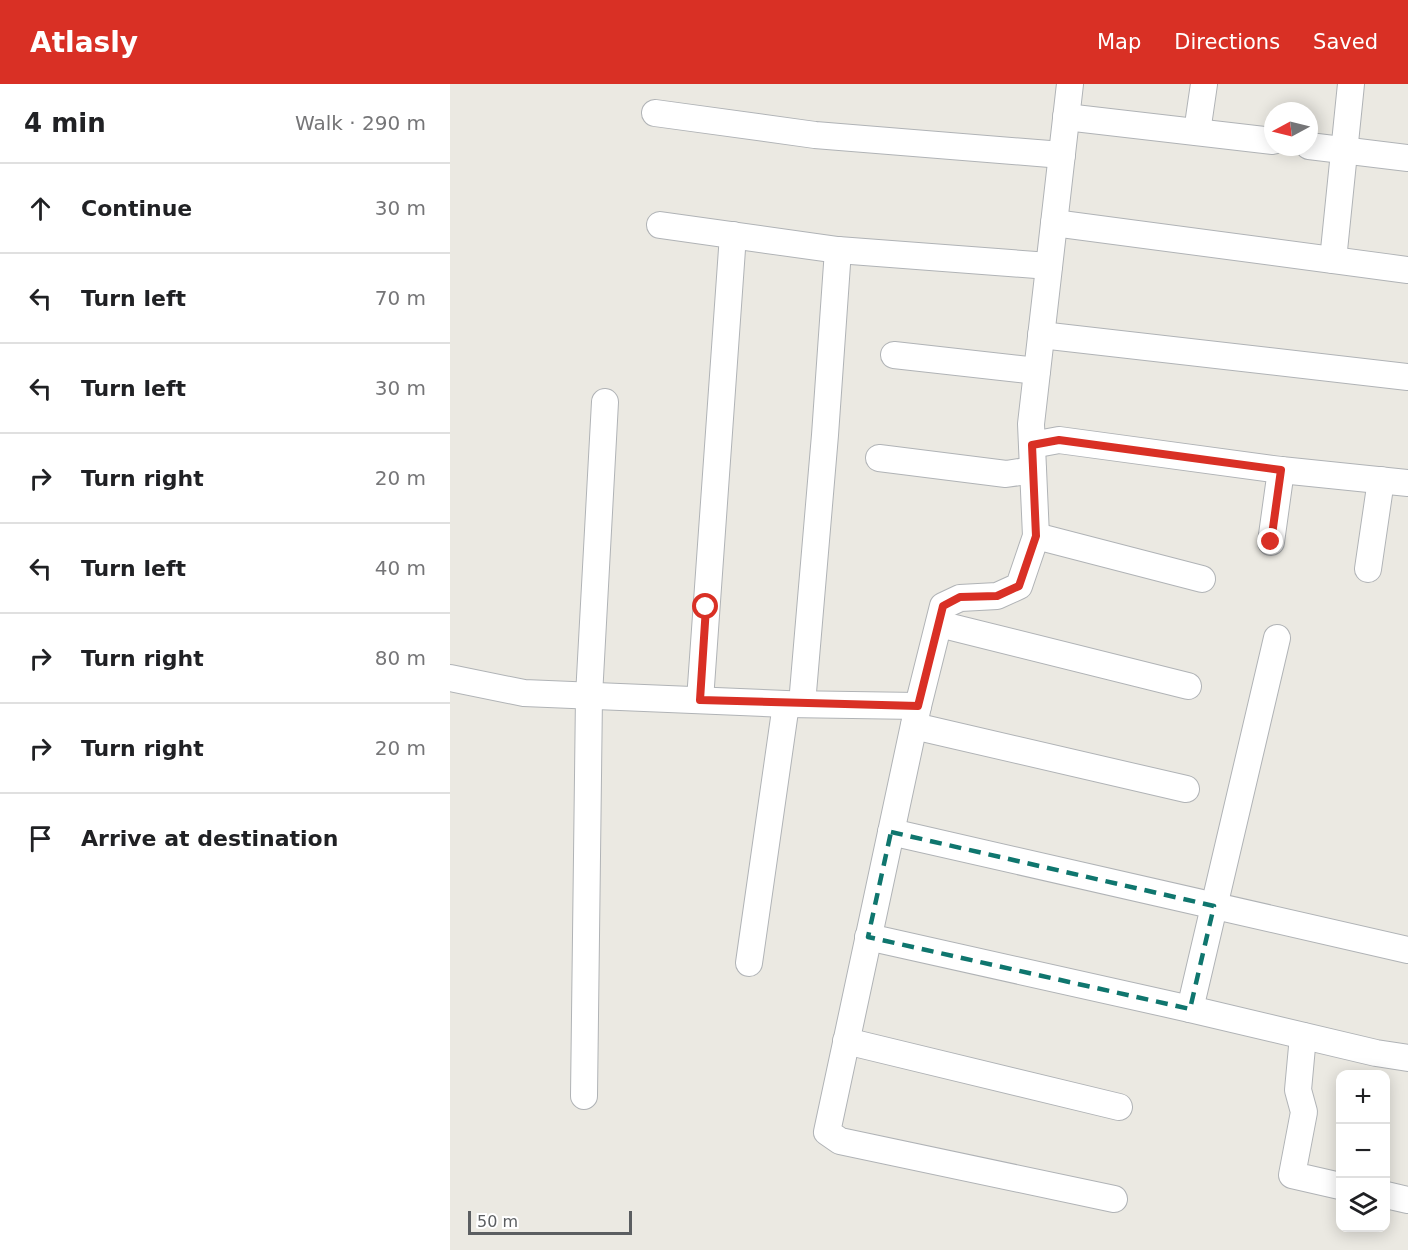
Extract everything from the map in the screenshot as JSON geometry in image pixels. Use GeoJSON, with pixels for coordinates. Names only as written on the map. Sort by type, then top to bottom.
{"type":"FeatureCollection","features":[{"type":"Feature","properties":{"kind":"street"},"geometry":{"type":"LineString","coordinates":[[1070,84],[1031,424],[1036,536],[1019,586],[997,596],[960,597],[943,606],[916,716],[827,1132],[840,1141],[1114,1199]]}},
{"type":"Feature","properties":{"kind":"street"},"geometry":{"type":"LineString","coordinates":[[1197,132],[1203,84]]}},
{"type":"Feature","properties":{"kind":"street"},"geometry":{"type":"LineString","coordinates":[[1333,260],[1351,84]]}},
{"type":"Feature","properties":{"kind":"street"},"geometry":{"type":"LineString","coordinates":[[655,113],[815,135],[1062,155]]}},
{"type":"Feature","properties":{"kind":"street"},"geometry":{"type":"LineString","coordinates":[[1066,117],[1264,140]]}},
{"type":"Feature","properties":{"kind":"street"},"geometry":{"type":"LineString","coordinates":[[1318,147],[1408,158]]}},
{"type":"Feature","properties":{"kind":"street"},"geometry":{"type":"LineString","coordinates":[[1054,223],[1408,270]]}},
{"type":"Feature","properties":{"kind":"street"},"geometry":{"type":"LineString","coordinates":[[660,225],[838,250],[1049,266]]}},
{"type":"Feature","properties":{"kind":"street"},"geometry":{"type":"LineString","coordinates":[[700,700],[733,235]]}},
{"type":"Feature","properties":{"kind":"street"},"geometry":{"type":"LineString","coordinates":[[749,963],[794,704],[825,435],[838,250]]}},
{"type":"Feature","properties":{"kind":"street"},"geometry":{"type":"LineString","coordinates":[[1041,335],[1408,377]]}},
{"type":"Feature","properties":{"kind":"street"},"geometry":{"type":"LineString","coordinates":[[894,355],[1037,371]]}},
{"type":"Feature","properties":{"kind":"street"},"geometry":{"type":"LineString","coordinates":[[584,1095],[589,696],[605,402]]}},
{"type":"Feature","properties":{"kind":"street"},"geometry":{"type":"LineString","coordinates":[[879,458],[1006,474],[1059,440],[1281,470],[1408,483]]}},
{"type":"Feature","properties":{"kind":"street"},"geometry":{"type":"LineString","coordinates":[[1271,542],[1281,470]]}},
{"type":"Feature","properties":{"kind":"street"},"geometry":{"type":"LineString","coordinates":[[1368,569],[1381,480]]}},
{"type":"Feature","properties":{"kind":"street"},"geometry":{"type":"LineString","coordinates":[[1036,536],[1202,579]]}},
{"type":"Feature","properties":{"kind":"street"},"geometry":{"type":"LineString","coordinates":[[939,624],[1188,686]]}},
{"type":"Feature","properties":{"kind":"street"},"geometry":{"type":"LineString","coordinates":[[1190,1009],[1276,638]]}},
{"type":"Feature","properties":{"kind":"street"},"geometry":{"type":"LineString","coordinates":[[450,678],[524,693],[794,704],[916,716],[1186,789]]}},
{"type":"Feature","properties":{"kind":"street"},"geometry":{"type":"LineString","coordinates":[[891,832],[1408,950]]}},
{"type":"Feature","properties":{"kind":"street"},"geometry":{"type":"LineString","coordinates":[[868,937],[1376,1053],[1408,1058]]}},
{"type":"Feature","properties":{"kind":"street"},"geometry":{"type":"LineString","coordinates":[[1303,1036],[1298,1090],[1304,1112],[1292,1175],[1336,1185]]}},
{"type":"Feature","properties":{"kind":"street"},"geometry":{"type":"LineString","coordinates":[[846,1041],[1119,1107]]}},
{"type":"Feature","properties":{"kind":"street"},"geometry":{"type":"LineString","coordinates":[[1390,1196],[1408,1200]]}},
{"type":"Feature","properties":{"kind":"highlighted area"},"geometry":{"type":"Polygon","coordinates":[[[891,832],[1214,906],[1190,1009],[868,937],[891,832]]]}},
{"type":"Feature","properties":{"kind":"route"},"geometry":{"type":"LineString","coordinates":[[706,607],[700,700],[918,706],[943,606],[960,597],[997,596],[1019,586],[1036,536],[1032,445],[1059,440],[1281,470],[1271,542]]}}]}
